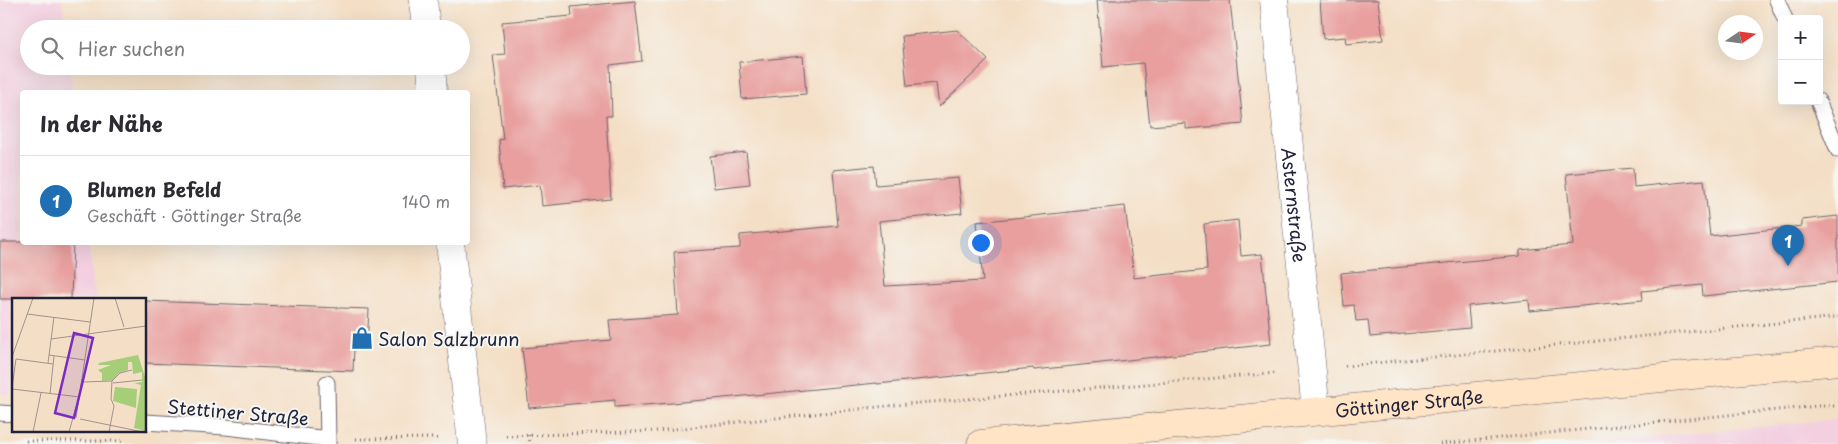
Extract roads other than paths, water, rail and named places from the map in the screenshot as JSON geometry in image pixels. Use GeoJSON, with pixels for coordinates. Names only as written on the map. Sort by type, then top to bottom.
{"type":"FeatureCollection","features":[{"type":"Feature","properties":{"kind":"main road","name":"Göttinger Straße"},"geometry":{"type":"LineString","coordinates":[[981,444],[1838,361]]}},
{"type":"Feature","properties":{"kind":"street"},"geometry":{"type":"LineString","coordinates":[[423,0],[425,20]]}},
{"type":"Feature","properties":{"kind":"street","name":"Asternstraße"},"geometry":{"type":"LineString","coordinates":[[1274,0],[1316,411]]}},
{"type":"Feature","properties":{"kind":"street"},"geometry":{"type":"LineString","coordinates":[[431,75],[433,90]]}},
{"type":"Feature","properties":{"kind":"street"},"geometry":{"type":"LineString","coordinates":[[450,245],[472,441]]}},
{"type":"Feature","properties":{"kind":"lane"},"geometry":{"type":"LineString","coordinates":[[1777,0],[1783,15]]}},
{"type":"Feature","properties":{"kind":"lane"},"geometry":{"type":"LineString","coordinates":[[1820,105],[1838,150]]}},
{"type":"Feature","properties":{"kind":"lane"},"geometry":{"type":"LineString","coordinates":[[327,383],[328,442]]}},
{"type":"Feature","properties":{"kind":"lane","name":"Stettiner Straße"},"geometry":{"type":"LineString","coordinates":[[146,422],[226,427],[328,442]]}},
{"type":"Feature","properties":{"kind":"place","name":"Blumen Befeld"},"geometry":{"type":"Point","coordinates":[1788,266]}},
{"type":"Feature","properties":{"kind":"place","name":"Salon Salzbrunn"},"geometry":{"type":"Point","coordinates":[362,338]}}]}
